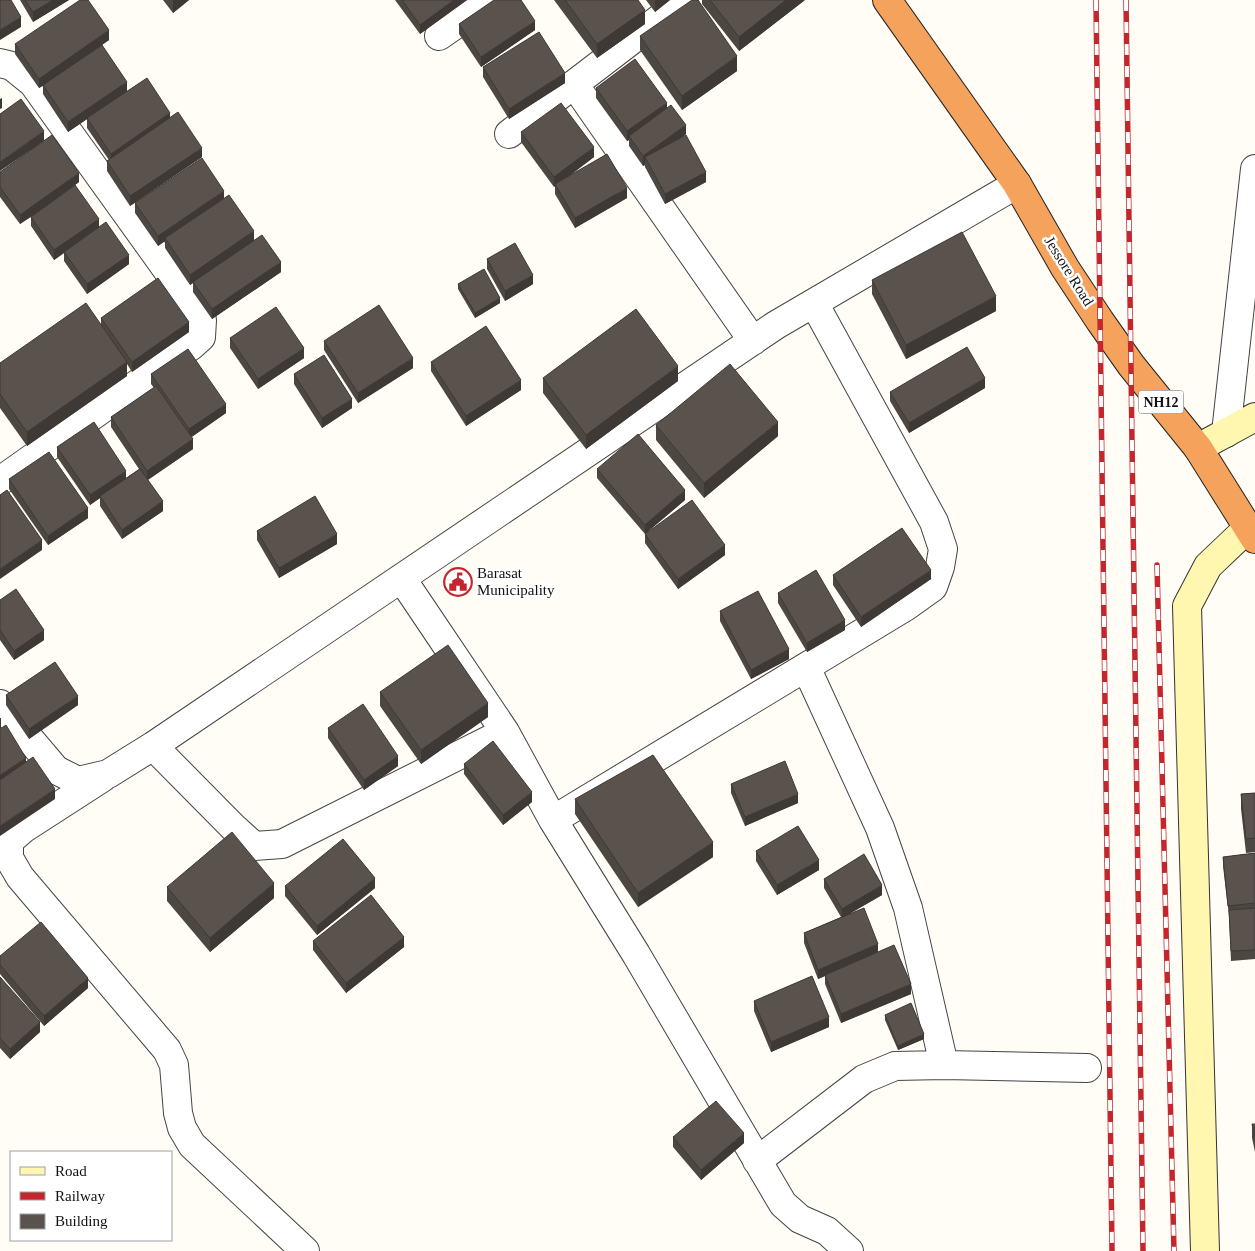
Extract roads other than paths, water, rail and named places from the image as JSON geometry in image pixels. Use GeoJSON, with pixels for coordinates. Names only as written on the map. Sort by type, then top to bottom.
{"type":"FeatureCollection","features":[{"type":"Feature","properties":{"kind":"highway","name":"Jessore Road"},"geometry":{"type":"LineString","coordinates":[[887,0],[1017,184],[1065,268],[1100,321],[1132,365],[1198,448],[1252,533]]}},
{"type":"Feature","properties":{"kind":"street"},"geometry":{"type":"LineString","coordinates":[[439,36],[490,0]]}},
{"type":"Feature","properties":{"kind":"street"},"geometry":{"type":"LineString","coordinates":[[509,134],[684,0]]}},
{"type":"Feature","properties":{"kind":"street"},"geometry":{"type":"LineString","coordinates":[[0,63],[12,66],[33,84],[202,320],[201,336],[191,346],[0,482]]}},
{"type":"Feature","properties":{"kind":"street"},"geometry":{"type":"LineString","coordinates":[[574,84],[753,341]]}},
{"type":"Feature","properties":{"kind":"street"},"geometry":{"type":"LineString","coordinates":[[1226,433],[1255,169]]}},
{"type":"Feature","properties":{"kind":"street"},"geometry":{"type":"LineString","coordinates":[[305,1251],[192,1145],[182,1128],[178,1113],[174,1065],[167,1050],[20,877],[8,858],[9,840],[402,579],[753,341],[1017,184]]}},
{"type":"Feature","properties":{"kind":"street"},"geometry":{"type":"LineString","coordinates":[[553,820],[905,607],[933,587],[940,567],[943,549],[934,522],[814,303]]}},
{"type":"Feature","properties":{"kind":"street"},"geometry":{"type":"LineString","coordinates":[[1198,448],[1255,417]]}},
{"type":"Feature","properties":{"kind":"street"},"geometry":{"type":"LineString","coordinates":[[1205,1251],[1187,606],[1208,566],[1252,533]]}},
{"type":"Feature","properties":{"kind":"street"},"geometry":{"type":"LineString","coordinates":[[402,579],[506,732],[553,820],[636,954],[783,1204],[800,1220],[827,1232],[849,1251]]}},
{"type":"Feature","properties":{"kind":"street"},"geometry":{"type":"LineString","coordinates":[[806,667],[883,837],[908,908],[944,1066]]}},
{"type":"Feature","properties":{"kind":"street"},"geometry":{"type":"LineString","coordinates":[[0,704],[56,770],[78,781],[108,774]]}},
{"type":"Feature","properties":{"kind":"street"},"geometry":{"type":"LineString","coordinates":[[153,746],[254,846],[282,844],[506,732]]}},
{"type":"Feature","properties":{"kind":"street"},"geometry":{"type":"LineString","coordinates":[[757,1161],[864,1079],[895,1066],[1087,1068]]}},
{"type":"Feature","properties":{"kind":"railway"},"geometry":{"type":"LineString","coordinates":[[1096,0],[1112,1251]]}},
{"type":"Feature","properties":{"kind":"railway"},"geometry":{"type":"LineString","coordinates":[[1126,0],[1143,1251]]}},
{"type":"Feature","properties":{"kind":"railway"},"geometry":{"type":"LineString","coordinates":[[1157,565],[1174,1251]]}},
{"type":"Feature","properties":{"kind":"place","name":"Barasat Municipality"},"geometry":{"type":"Point","coordinates":[458,582]}}]}
